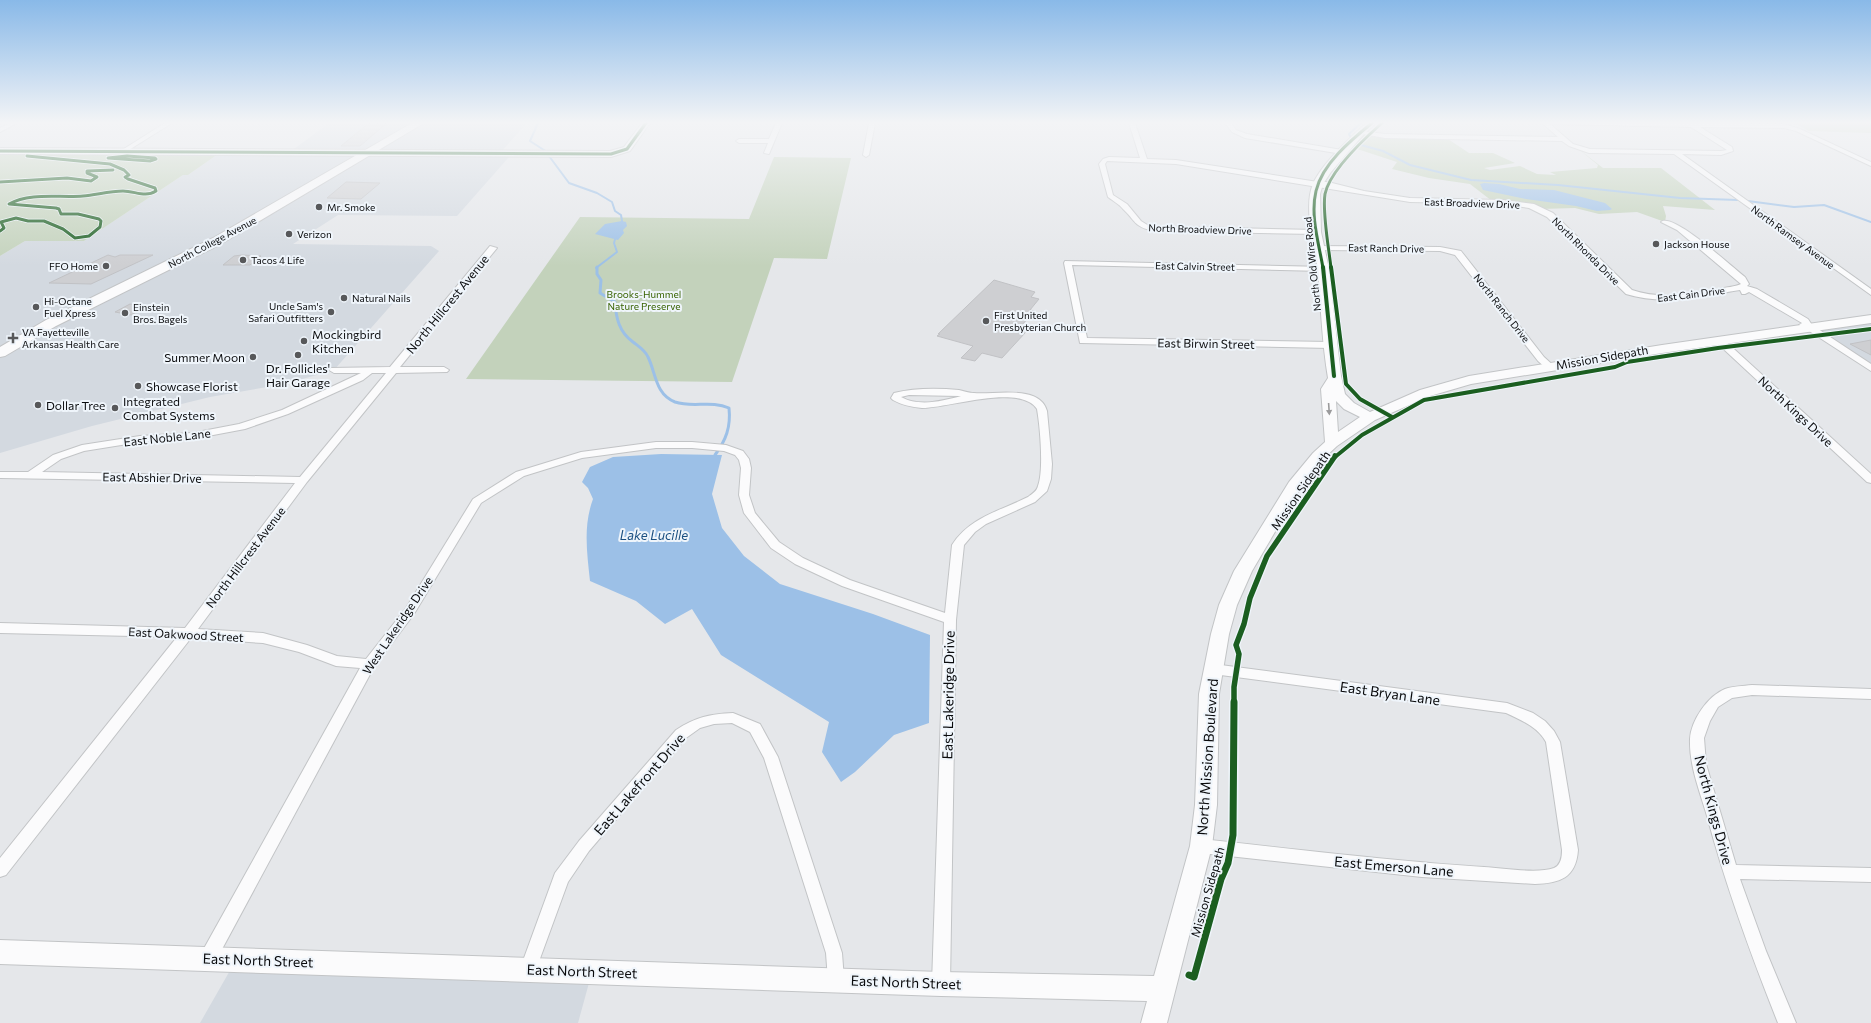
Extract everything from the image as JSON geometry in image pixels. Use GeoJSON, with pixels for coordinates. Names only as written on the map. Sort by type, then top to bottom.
{"type":"FeatureCollection","features":[{"type":"Feature","properties":{"kind":"main road","name":"North College Avenue"},"geometry":{"type":"LineString","coordinates":[[0,354],[58,320],[217,241],[338,171]]}},
{"type":"Feature","properties":{"kind":"street","name":"North Broadview Drive"},"geometry":{"type":"LineString","coordinates":[[1104,171],[1110,196],[1124,205],[1134,220],[1144,227],[1153,229],[1316,232]]}},
{"type":"Feature","properties":{"kind":"street","name":"East Broadview Drive"},"geometry":{"type":"LineString","coordinates":[[1235,171],[1410,200],[1503,202],[1531,206]]}},
{"type":"Feature","properties":{"kind":"street","name":"North Old Wire Road"},"geometry":{"type":"LineString","coordinates":[[1328,171],[1318,184],[1315,194],[1316,232],[1322,268],[1334,376],[1338,395],[1342,400],[1370,417]]}},
{"type":"Feature","properties":{"kind":"street","name":"North Ramsey Avenue"},"geometry":{"type":"LineString","coordinates":[[1701,171],[1871,293]]}},
{"type":"Feature","properties":{"kind":"street","name":"North Rhonda Drive"},"geometry":{"type":"LineString","coordinates":[[1531,206],[1550,215],[1620,285],[1639,297]]}},
{"type":"Feature","properties":{"kind":"street"},"geometry":{"type":"LineString","coordinates":[[1665,222],[1680,228],[1742,279],[1744,284],[1742,287],[1746,293],[1794,322],[1809,327],[1871,368]]}},
{"type":"Feature","properties":{"kind":"street","name":"North Hillcrest Avenue"},"geometry":{"type":"LineString","coordinates":[[0,870],[188,633],[303,480],[493,248]]}},
{"type":"Feature","properties":{"kind":"street","name":"East Ranch Drive"},"geometry":{"type":"LineString","coordinates":[[1319,248],[1453,250]]}},
{"type":"Feature","properties":{"kind":"street","name":"North Ranch Drive"},"geometry":{"type":"LineString","coordinates":[[1453,250],[1461,255],[1541,359],[1550,367]]}},
{"type":"Feature","properties":{"kind":"street","name":"East Calvin Street"},"geometry":{"type":"LineString","coordinates":[[1083,341],[1068,263],[1322,268]]}},
{"type":"Feature","properties":{"kind":"street","name":"East Cain Drive"},"geometry":{"type":"LineString","coordinates":[[1639,297],[1665,298],[1742,287]]}},
{"type":"Feature","properties":{"kind":"street","name":"North Mission Boulevard"},"geometry":{"type":"LineString","coordinates":[[1154,1023],[1201,846],[1206,806],[1209,694],[1222,627],[1228,606],[1243,571],[1297,482],[1318,456],[1332,443],[1370,417],[1404,401],[1447,386],[1480,378],[1809,327],[1871,319]]}},
{"type":"Feature","properties":{"kind":"street","name":"East Birwin Street"},"geometry":{"type":"LineString","coordinates":[[1083,341],[1330,344]]}},
{"type":"Feature","properties":{"kind":"street","name":"North Kings Drive"},"geometry":{"type":"LineString","coordinates":[[1720,341],[1871,480]]}},
{"type":"Feature","properties":{"kind":"street"},"geometry":{"type":"LineString","coordinates":[[334,370],[444,370]]}},
{"type":"Feature","properties":{"kind":"street","name":"East Noble Lane"},"geometry":{"type":"LineString","coordinates":[[31,475],[57,457],[82,448],[140,439],[192,436],[241,427],[292,409],[360,378],[370,370]]}},
{"type":"Feature","properties":{"kind":"street"},"geometry":{"type":"LineString","coordinates":[[1332,443],[1328,389],[1334,376]]}},
{"type":"Feature","properties":{"kind":"street"},"geometry":{"type":"LineString","coordinates":[[950,620],[958,545],[964,535],[972,528],[1001,512],[1030,501],[1043,488],[1047,462],[1042,408],[1035,401],[1013,396],[974,396],[934,404],[919,405],[907,404],[896,398],[897,395],[901,393],[909,392],[959,393],[974,396]]}},
{"type":"Feature","properties":{"kind":"street","name":"West Lakeridge Drive"},"geometry":{"type":"LineString","coordinates":[[208,958],[369,664],[410,611],[477,501],[520,474],[581,455],[656,445],[692,445],[726,448]]}},
{"type":"Feature","properties":{"kind":"street","name":"East Lakeridge Drive"},"geometry":{"type":"LineString","coordinates":[[726,448],[739,453],[744,459],[746,468],[744,495],[750,513],[775,545],[799,561],[846,583],[950,620],[941,984]]}},
{"type":"Feature","properties":{"kind":"street","name":"East Abshier Drive"},"geometry":{"type":"LineString","coordinates":[[0,475],[303,480]]}},
{"type":"Feature","properties":{"kind":"street","name":"East Oakwood Street"},"geometry":{"type":"LineString","coordinates":[[0,628],[188,633],[263,638],[302,648],[336,661],[369,664]]}},
{"type":"Feature","properties":{"kind":"street","name":"East Bryan Lane"},"geometry":{"type":"LineString","coordinates":[[1213,669],[1507,708],[1538,722],[1549,733],[1553,742],[1570,850]]}},
{"type":"Feature","properties":{"kind":"street","name":"North Kings Drive"},"geometry":{"type":"LineString","coordinates":[[1787,1023],[1771,985],[1730,872],[1699,764],[1697,738],[1703,720],[1713,703],[1729,693],[1752,690],[1871,694]]}},
{"type":"Feature","properties":{"kind":"street","name":"East Lakefront Drive"},"geometry":{"type":"LineString","coordinates":[[528,969],[561,878],[584,846],[681,734],[696,724],[714,719],[733,718],[755,728],[771,757],[834,952],[836,980]]}},
{"type":"Feature","properties":{"kind":"street","name":"East Emerson Lane"},"geometry":{"type":"LineString","coordinates":[[1201,846],[1422,870],[1535,877],[1550,876],[1562,872],[1570,862],[1570,850]]}},
{"type":"Feature","properties":{"kind":"street"},"geometry":{"type":"LineString","coordinates":[[1730,872],[1871,875]]}},
{"type":"Feature","properties":{"kind":"street","name":"East North Street"},"geometry":{"type":"LineString","coordinates":[[0,952],[941,984],[1164,989]]}},
{"type":"Feature","properties":{"kind":"shaded area"},"geometry":{"type":"Polygon","coordinates":[[[194,171],[497,171],[457,216],[338,215],[293,244],[431,246],[439,251],[334,370],[285,384],[210,397],[92,426],[0,453],[0,256],[25,241],[84,241],[183,175],[188,175],[194,171]]]}},
{"type":"Feature","properties":{"kind":"shaded area"},"geometry":{"type":"Polygon","coordinates":[[[1871,319],[1871,363],[1864,363],[1809,327],[1871,319]]]}},
{"type":"Feature","properties":{"kind":"shaded area"},"geometry":{"type":"Polygon","coordinates":[[[236,960],[592,972],[578,1023],[200,1023],[236,960]]]}},
{"type":"Feature","properties":{"kind":"green space"},"geometry":{"type":"Polygon","coordinates":[[[0,171],[194,171],[188,175],[183,175],[84,241],[25,241],[0,256],[0,171]]]}},
{"type":"Feature","properties":{"kind":"green space","name":"Brooks-Hummel Nature Preserve"},"geometry":{"type":"Polygon","coordinates":[[[768,171],[848,171],[827,259],[774,258],[732,382],[466,379],[580,217],[749,219],[768,171]]]}},
{"type":"Feature","properties":{"kind":"green space"},"geometry":{"type":"Polygon","coordinates":[[[1399,171],[1530,171],[1537,174],[1556,175],[1550,172],[1665,171],[1715,210],[1663,206],[1666,216],[1665,222],[1637,212],[1599,214],[1575,208],[1540,209],[1492,201],[1470,184],[1429,178],[1399,171]]]}},
{"type":"Feature","properties":{"kind":"water"},"geometry":{"type":"Polygon","coordinates":[[[1480,184],[1499,184],[1520,189],[1554,190],[1605,203],[1612,209],[1597,211],[1576,206],[1526,199],[1483,190],[1480,184]]]}},
{"type":"Feature","properties":{"kind":"water"},"geometry":{"type":"Polygon","coordinates":[[[622,221],[626,222],[627,226],[623,230],[624,233],[618,240],[595,234],[605,224],[622,221]]]}},
{"type":"Feature","properties":{"kind":"water","name":"Lake Lucille"},"geometry":{"type":"Polygon","coordinates":[[[661,454],[722,455],[712,494],[722,528],[744,556],[780,584],[873,614],[930,635],[929,723],[894,735],[855,772],[841,782],[822,752],[829,722],[721,655],[692,609],[665,624],[636,601],[590,581],[587,550],[587,529],[593,499],[588,488],[582,482],[590,467],[613,457],[661,454]]]}},
{"type":"Feature","properties":{"kind":"building"},"geometry":{"type":"Polygon","coordinates":[[[346,182],[380,183],[361,199],[327,198],[346,182]]]}},
{"type":"Feature","properties":{"kind":"building","name":"FFO Home"},"geometry":{"type":"Polygon","coordinates":[[[108,255],[115,257],[120,255],[153,255],[91,284],[49,283],[108,255]]]}},
{"type":"Feature","properties":{"kind":"building","name":"Tacos 4 Life"},"geometry":{"type":"Polygon","coordinates":[[[234,256],[261,256],[250,265],[223,265],[234,256]]]}},
{"type":"Feature","properties":{"kind":"building","name":"First United Presbyterian Church"},"geometry":{"type":"Polygon","coordinates":[[[994,280],[1035,292],[1031,297],[1039,299],[1030,310],[1035,311],[1018,329],[1025,331],[1025,333],[1002,358],[982,353],[975,361],[961,358],[973,346],[937,336],[994,280]]]}},
{"type":"Feature","properties":{"kind":"building"},"geometry":{"type":"Polygon","coordinates":[[[130,304],[145,307],[131,315],[115,312],[130,304]]]}},
{"type":"Feature","properties":{"kind":"building"},"geometry":{"type":"Polygon","coordinates":[[[1871,340],[1871,355],[1850,344],[1871,340]]]}},
{"type":"Feature","properties":{"kind":"waterway"},"geometry":{"type":"LineString","coordinates":[[560,171],[569,183],[597,193],[612,202],[615,211],[621,215],[622,221],[620,225]]}},
{"type":"Feature","properties":{"kind":"waterway"},"geometry":{"type":"LineString","coordinates":[[1433,171],[1471,180],[1558,185],[1680,198],[1738,200]]}},
{"type":"Feature","properties":{"kind":"waterway"},"geometry":{"type":"LineString","coordinates":[[1748,201],[1794,207],[1824,205],[1871,222]]}},
{"type":"Feature","properties":{"kind":"waterway"},"geometry":{"type":"LineString","coordinates":[[597,267],[617,252],[614,243],[616,236]]}},
{"type":"Feature","properties":{"kind":"waterway"},"geometry":{"type":"LineString","coordinates":[[597,267],[597,274],[601,280],[600,293],[615,302],[617,319],[621,329],[624,334],[647,355],[663,394],[675,402],[682,404],[709,404],[729,408],[727,433],[715,455]]}},
{"type":"Feature","properties":{"kind":"cycle path"},"geometry":{"type":"LineString","coordinates":[[0,182],[67,178],[91,181],[97,177],[87,173],[87,171],[94,171]]}},
{"type":"Feature","properties":{"kind":"cycle path"},"geometry":{"type":"LineString","coordinates":[[0,231],[4,228],[1,222],[16,218],[28,221],[44,221],[63,229],[75,238],[89,236],[100,227],[101,221],[99,219],[78,214],[61,214],[59,209],[56,208],[9,204],[22,199],[43,197],[81,196],[124,191],[148,195],[156,191],[155,188],[128,179],[125,177],[129,175],[125,171]]}},
{"type":"Feature","properties":{"kind":"cycle path"},"geometry":{"type":"LineString","coordinates":[[1325,171],[1318,184],[1316,192],[1315,214],[1323,269],[1334,376]]}},
{"type":"Feature","properties":{"kind":"cycle path"},"geometry":{"type":"LineString","coordinates":[[1338,171],[1330,181],[1325,195],[1326,225],[1346,384],[1354,395],[1392,417]]}},
{"type":"Feature","properties":{"kind":"cycle path","name":"Mission Sidepath"},"geometry":{"type":"LineString","coordinates":[[1189,975],[1194,977],[1221,879],[1228,863],[1233,835],[1234,687],[1239,654],[1236,645],[1244,624],[1250,598],[1267,556],[1336,455],[1362,435],[1424,400],[1615,367],[1627,362],[1718,348],[1736,347],[1871,329]]}},
{"type":"Feature","properties":{"kind":"place","name":"Mr. Smoke"},"geometry":{"type":"Point","coordinates":[319,207]}},
{"type":"Feature","properties":{"kind":"place","name":"Verizon"},"geometry":{"type":"Point","coordinates":[289,234]}},
{"type":"Feature","properties":{"kind":"place","name":"Jackson House"},"geometry":{"type":"Point","coordinates":[1656,244]}},
{"type":"Feature","properties":{"kind":"place","name":"Tacos 4 Life"},"geometry":{"type":"Point","coordinates":[243,260]}},
{"type":"Feature","properties":{"kind":"place","name":"FFO Home"},"geometry":{"type":"Point","coordinates":[106,266]}},
{"type":"Feature","properties":{"kind":"place","name":"Natural Nails"},"geometry":{"type":"Point","coordinates":[344,298]}},
{"type":"Feature","properties":{"kind":"place","name":"Hi-Octane Fuel Xpress"},"geometry":{"type":"Point","coordinates":[36,307]}},
{"type":"Feature","properties":{"kind":"place","name":"Uncle Sam's Safari Outfitters"},"geometry":{"type":"Point","coordinates":[331,312]}},
{"type":"Feature","properties":{"kind":"place","name":"Einstein Bros. Bagels"},"geometry":{"type":"Point","coordinates":[125,313]}},
{"type":"Feature","properties":{"kind":"place","name":"First United Presbyterian Church"},"geometry":{"type":"Point","coordinates":[986,321]}},
{"type":"Feature","properties":{"kind":"place","name":"VA Fayetteville Arkansas Health Care"},"geometry":{"type":"Point","coordinates":[13,338]}},
{"type":"Feature","properties":{"kind":"place","name":"Mockingbird Kitchen"},"geometry":{"type":"Point","coordinates":[304,341]}},
{"type":"Feature","properties":{"kind":"place","name":"Dr. Follicles' Hair Garage"},"geometry":{"type":"Point","coordinates":[298,355]}},
{"type":"Feature","properties":{"kind":"place","name":"Summer Moon"},"geometry":{"type":"Point","coordinates":[253,357]}},
{"type":"Feature","properties":{"kind":"place","name":"Showcase Florist"},"geometry":{"type":"Point","coordinates":[138,386]}},
{"type":"Feature","properties":{"kind":"place","name":"Dollar Tree"},"geometry":{"type":"Point","coordinates":[38,405]}},
{"type":"Feature","properties":{"kind":"place","name":"Integrated Combat Systems"},"geometry":{"type":"Point","coordinates":[115,408]}}]}
